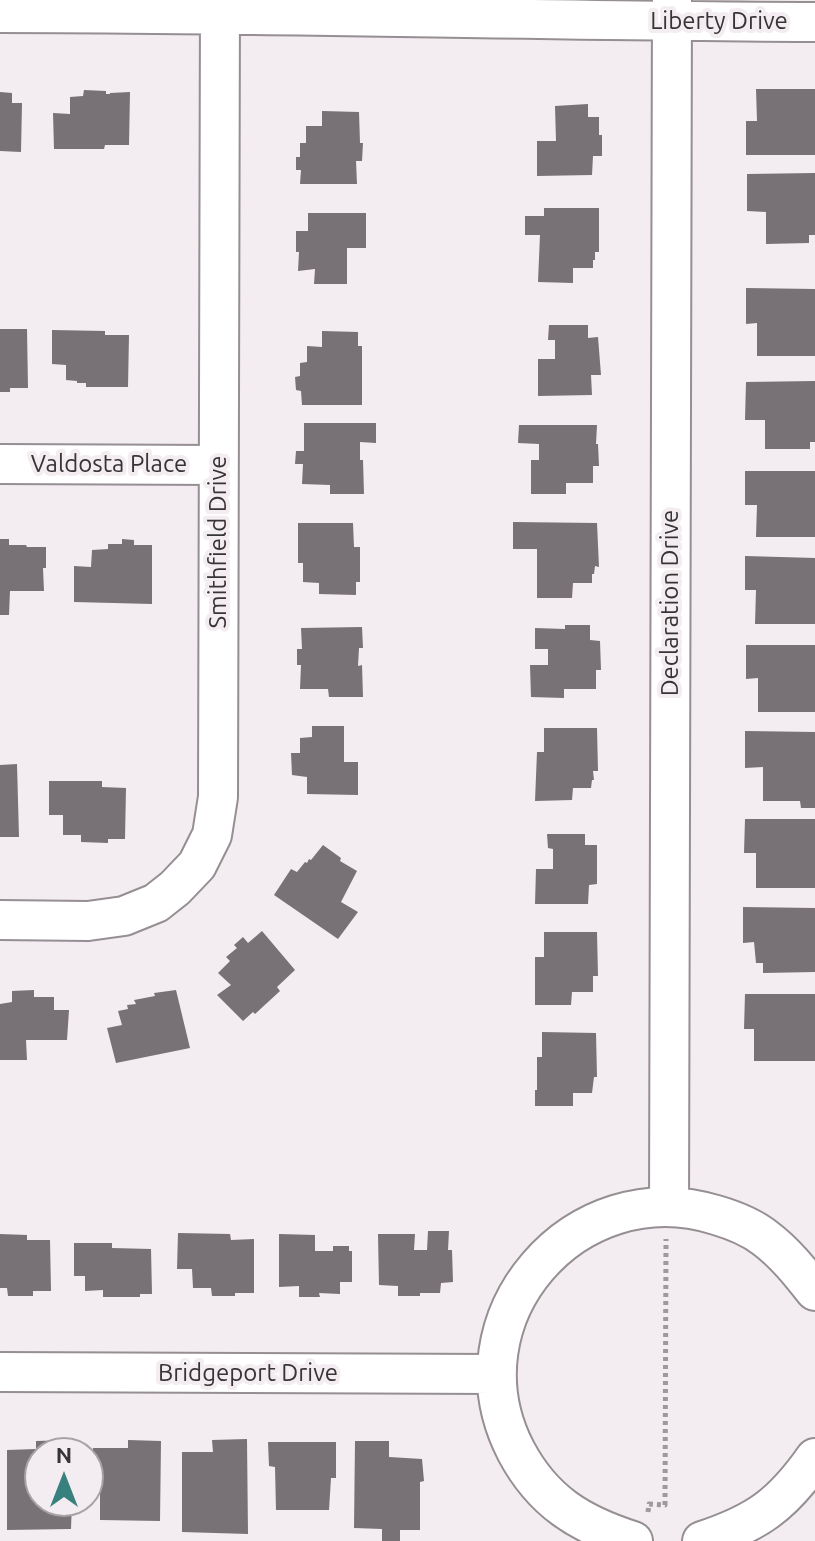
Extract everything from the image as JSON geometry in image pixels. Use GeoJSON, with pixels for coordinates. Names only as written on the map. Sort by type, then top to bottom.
{"type":"FeatureCollection","features":[{"type":"Feature","properties":{"kind":"street","name":"Liberty Drive"},"geometry":{"type":"LineString","coordinates":[[0,13],[220,6],[672,11],[815,22]]}},
{"type":"Feature","properties":{"kind":"street","name":"Smithfield Drive"},"geometry":{"type":"LineString","coordinates":[[0,920],[88,921],[124,916],[156,903],[175,888],[197,865],[212,835],[218,797],[220,6]]}},
{"type":"Feature","properties":{"kind":"street","name":"Declaration Drive"},"geometry":{"type":"LineString","coordinates":[[667,1220],[672,11]]}},
{"type":"Feature","properties":{"kind":"street","name":"Valdosta Place"},"geometry":{"type":"LineString","coordinates":[[0,464],[218,465]]}},
{"type":"Feature","properties":{"kind":"street"},"geometry":{"type":"LineString","coordinates":[[640,1528],[600,1531],[570,1513],[547,1494],[525,1468],[508,1436],[498,1402],[495,1374],[506,1319],[520,1290],[542,1261],[566,1240],[596,1222],[631,1210],[667,1220],[701,1210],[733,1220],[763,1236],[791,1260],[815,1291]]}},
{"type":"Feature","properties":{"kind":"street","name":"Bridgeport Drive"},"geometry":{"type":"LineString","coordinates":[[0,1372],[495,1374]]}},
{"type":"Feature","properties":{"kind":"street"},"geometry":{"type":"LineString","coordinates":[[702,1541],[734,1530],[766,1512],[797,1484],[815,1458]]}},
{"type":"Feature","properties":{"kind":"path"},"geometry":{"type":"LineString","coordinates":[[640,1528],[649,1504],[665,1505],[667,1220]]}},
{"type":"Feature","properties":{"kind":"building"},"geometry":{"type":"Polygon","coordinates":[[[756,89],[815,89],[815,155],[746,155],[746,121],[757,121],[756,89]]]}},
{"type":"Feature","properties":{"kind":"building"},"geometry":{"type":"Polygon","coordinates":[[[84,90],[106,91],[106,94],[130,92],[129,145],[105,145],[104,149],[54,149],[53,113],[70,114],[70,97],[83,96],[84,90]]]}},
{"type":"Feature","properties":{"kind":"building"},"geometry":{"type":"Polygon","coordinates":[[[0,92],[12,93],[12,103],[22,103],[21,152],[0,151],[0,92]]]}},
{"type":"Feature","properties":{"kind":"building"},"geometry":{"type":"Polygon","coordinates":[[[588,104],[588,117],[599,117],[599,135],[602,135],[602,156],[593,156],[592,175],[537,176],[537,141],[556,141],[555,106],[588,104]]]}},
{"type":"Feature","properties":{"kind":"building"},"geometry":{"type":"Polygon","coordinates":[[[322,111],[359,112],[360,143],[363,143],[362,161],[356,161],[357,184],[300,184],[301,170],[296,170],[296,157],[300,157],[300,143],[306,143],[306,126],[322,126],[322,111]]]}},
{"type":"Feature","properties":{"kind":"building"},"geometry":{"type":"Polygon","coordinates":[[[815,173],[815,235],[809,235],[809,243],[766,244],[766,212],[747,211],[747,174],[815,173]]]}},
{"type":"Feature","properties":{"kind":"building"},"geometry":{"type":"Polygon","coordinates":[[[544,208],[599,208],[599,252],[595,252],[593,268],[573,268],[573,283],[538,282],[540,235],[525,235],[525,216],[544,216],[544,208]]]}},
{"type":"Feature","properties":{"kind":"building"},"geometry":{"type":"Polygon","coordinates":[[[308,213],[366,213],[366,248],[347,248],[347,284],[314,284],[315,269],[298,271],[296,231],[308,231],[308,213]]]}},
{"type":"Feature","properties":{"kind":"building"},"geometry":{"type":"Polygon","coordinates":[[[746,288],[815,289],[815,356],[757,356],[757,323],[746,324],[746,288]]]}},
{"type":"Feature","properties":{"kind":"building"},"geometry":{"type":"Polygon","coordinates":[[[549,325],[588,325],[588,338],[598,337],[601,375],[591,375],[592,395],[538,396],[538,359],[555,359],[555,340],[548,340],[549,325]]]}},
{"type":"Feature","properties":{"kind":"building"},"geometry":{"type":"Polygon","coordinates":[[[0,329],[27,329],[28,388],[10,388],[10,392],[0,392],[0,329]]]}},
{"type":"Feature","properties":{"kind":"building"},"geometry":{"type":"Polygon","coordinates":[[[52,330],[105,331],[105,335],[129,335],[128,387],[86,387],[86,383],[66,380],[66,365],[52,364],[52,330]]]}},
{"type":"Feature","properties":{"kind":"building"},"geometry":{"type":"Polygon","coordinates":[[[322,331],[358,332],[358,346],[362,346],[362,405],[302,405],[301,391],[296,390],[295,377],[300,376],[300,363],[307,362],[307,346],[322,347],[322,331]]]}},
{"type":"Feature","properties":{"kind":"building"},"geometry":{"type":"Polygon","coordinates":[[[815,381],[815,442],[810,442],[810,449],[765,449],[765,420],[745,420],[746,382],[815,381]]]}},
{"type":"Feature","properties":{"kind":"building"},"geometry":{"type":"Polygon","coordinates":[[[304,423],[376,423],[376,443],[360,442],[364,494],[330,494],[330,485],[302,484],[303,464],[295,464],[296,451],[304,451],[304,423]]]}},
{"type":"Feature","properties":{"kind":"building"},"geometry":{"type":"Polygon","coordinates":[[[519,425],[597,425],[599,466],[593,466],[593,483],[566,483],[566,494],[531,494],[531,460],[539,460],[539,444],[518,443],[519,425]]]}},
{"type":"Feature","properties":{"kind":"building"},"geometry":{"type":"Polygon","coordinates":[[[745,471],[815,471],[815,537],[756,537],[757,505],[745,505],[745,471]]]}},
{"type":"Feature","properties":{"kind":"building"},"geometry":{"type":"Polygon","coordinates":[[[513,522],[597,523],[599,567],[595,566],[592,583],[573,583],[572,598],[537,598],[537,549],[513,549],[513,522]]]}},
{"type":"Feature","properties":{"kind":"building"},"geometry":{"type":"Polygon","coordinates":[[[298,523],[353,523],[354,547],[360,547],[360,582],[356,582],[356,595],[319,594],[319,583],[303,582],[303,563],[298,563],[298,523]]]}},
{"type":"Feature","properties":{"kind":"building"},"geometry":{"type":"Polygon","coordinates":[[[0,539],[9,539],[9,545],[46,547],[44,591],[10,591],[9,615],[0,615],[0,539]]]}},
{"type":"Feature","properties":{"kind":"building"},"geometry":{"type":"Polygon","coordinates":[[[122,539],[134,540],[134,545],[152,545],[152,604],[74,602],[74,566],[91,567],[92,550],[108,549],[108,544],[122,544],[122,539]]]}},
{"type":"Feature","properties":{"kind":"building"},"geometry":{"type":"Polygon","coordinates":[[[745,556],[815,558],[815,624],[755,624],[756,590],[745,590],[745,556]]]}},
{"type":"Feature","properties":{"kind":"building"},"geometry":{"type":"Polygon","coordinates":[[[565,625],[590,625],[590,640],[600,641],[601,670],[596,670],[596,689],[564,689],[564,698],[531,697],[530,665],[548,665],[548,649],[535,649],[535,628],[565,629],[565,625]]]}},
{"type":"Feature","properties":{"kind":"building"},"geometry":{"type":"Polygon","coordinates":[[[362,627],[363,648],[359,648],[358,666],[362,665],[363,697],[329,697],[328,689],[300,689],[301,665],[297,665],[297,649],[302,649],[301,628],[362,627]]]}},
{"type":"Feature","properties":{"kind":"building"},"geometry":{"type":"Polygon","coordinates":[[[746,645],[815,645],[815,712],[758,712],[758,678],[746,679],[746,645]]]}},
{"type":"Feature","properties":{"kind":"building"},"geometry":{"type":"Polygon","coordinates":[[[312,726],[344,726],[344,762],[358,762],[358,795],[307,794],[307,777],[292,775],[291,753],[300,753],[300,738],[312,737],[312,726]]]}},
{"type":"Feature","properties":{"kind":"building"},"geometry":{"type":"Polygon","coordinates":[[[544,728],[597,728],[598,771],[593,771],[591,788],[573,788],[572,800],[535,801],[537,752],[544,752],[544,728]]]}},
{"type":"Feature","properties":{"kind":"building"},"geometry":{"type":"Polygon","coordinates":[[[745,731],[815,732],[815,808],[801,808],[800,801],[763,801],[763,767],[745,768],[745,731]]]}},
{"type":"Feature","properties":{"kind":"building"},"geometry":{"type":"Polygon","coordinates":[[[17,764],[19,837],[0,837],[0,765],[17,764]]]}},
{"type":"Feature","properties":{"kind":"building"},"geometry":{"type":"Polygon","coordinates":[[[49,781],[102,781],[102,787],[126,788],[125,839],[108,839],[108,843],[81,842],[81,835],[63,835],[63,815],[49,815],[49,781]]]}},
{"type":"Feature","properties":{"kind":"building"},"geometry":{"type":"Polygon","coordinates":[[[745,819],[815,819],[815,888],[756,888],[756,853],[744,853],[745,819]]]}},
{"type":"Feature","properties":{"kind":"building"},"geometry":{"type":"Polygon","coordinates":[[[547,834],[585,834],[585,845],[597,845],[597,884],[589,885],[588,904],[535,904],[536,869],[553,869],[553,849],[548,848],[547,834]]]}},
{"type":"Feature","properties":{"kind":"building"},"geometry":{"type":"Polygon","coordinates":[[[323,845],[357,871],[341,902],[358,912],[338,939],[274,895],[291,869],[297,872],[323,845]]]}},
{"type":"Feature","properties":{"kind":"building"},"geometry":{"type":"Polygon","coordinates":[[[743,907],[815,908],[815,972],[763,973],[763,963],[756,963],[754,942],[743,943],[743,907]]]}},
{"type":"Feature","properties":{"kind":"building"},"geometry":{"type":"Polygon","coordinates":[[[262,931],[295,970],[277,987],[280,991],[243,1021],[217,995],[231,985],[218,973],[230,961],[226,957],[237,948],[234,945],[243,937],[248,943],[262,931]]]}},
{"type":"Feature","properties":{"kind":"building"},"geometry":{"type":"Polygon","coordinates":[[[544,932],[597,932],[598,976],[593,976],[593,992],[572,992],[571,1005],[535,1005],[535,957],[544,957],[544,932]]]}},
{"type":"Feature","properties":{"kind":"building"},"geometry":{"type":"Polygon","coordinates":[[[34,990],[34,997],[54,997],[54,1010],[69,1010],[67,1040],[26,1040],[27,1060],[0,1060],[0,1004],[12,1002],[12,991],[34,990]]]}},
{"type":"Feature","properties":{"kind":"building"},"geometry":{"type":"Polygon","coordinates":[[[176,990],[190,1048],[116,1063],[107,1028],[122,1025],[118,1011],[136,1004],[134,1000],[176,990]]]}},
{"type":"Feature","properties":{"kind":"building"},"geometry":{"type":"Polygon","coordinates":[[[745,994],[815,994],[815,1061],[754,1061],[754,1029],[744,1029],[745,994]]]}},
{"type":"Feature","properties":{"kind":"building"},"geometry":{"type":"Polygon","coordinates":[[[542,1032],[596,1033],[597,1077],[594,1077],[592,1093],[573,1093],[573,1106],[535,1106],[537,1057],[542,1057],[542,1032]]]}},
{"type":"Feature","properties":{"kind":"building"},"geometry":{"type":"Polygon","coordinates":[[[428,1231],[449,1231],[448,1250],[452,1250],[453,1282],[441,1283],[440,1293],[420,1293],[420,1296],[398,1296],[398,1286],[379,1285],[378,1234],[415,1234],[414,1250],[427,1250],[428,1231]]]}},
{"type":"Feature","properties":{"kind":"building"},"geometry":{"type":"Polygon","coordinates":[[[178,1233],[230,1234],[231,1240],[254,1239],[254,1293],[212,1296],[211,1288],[193,1288],[192,1269],[177,1269],[178,1233]]]}},
{"type":"Feature","properties":{"kind":"building"},"geometry":{"type":"Polygon","coordinates":[[[0,1234],[27,1235],[27,1240],[50,1240],[51,1291],[33,1291],[33,1296],[8,1296],[7,1288],[0,1288],[0,1234]]]}},
{"type":"Feature","properties":{"kind":"building"},"geometry":{"type":"Polygon","coordinates":[[[279,1234],[315,1235],[315,1251],[333,1251],[333,1246],[349,1246],[349,1251],[352,1251],[352,1282],[340,1282],[340,1294],[319,1293],[320,1297],[299,1297],[299,1286],[279,1287],[279,1234]]]}},
{"type":"Feature","properties":{"kind":"building"},"geometry":{"type":"Polygon","coordinates":[[[74,1243],[112,1243],[112,1248],[151,1249],[152,1294],[103,1297],[103,1290],[85,1291],[85,1276],[74,1276],[74,1243]]]}},
{"type":"Feature","properties":{"kind":"building"},"geometry":{"type":"Polygon","coordinates":[[[247,1439],[248,1534],[182,1532],[182,1452],[213,1452],[212,1440],[247,1439]]]}},
{"type":"Feature","properties":{"kind":"building"},"geometry":{"type":"Polygon","coordinates":[[[128,1440],[161,1441],[160,1521],[100,1520],[104,1517],[104,1448],[128,1448],[128,1440]]]}},
{"type":"Feature","properties":{"kind":"building"},"geometry":{"type":"Polygon","coordinates":[[[355,1441],[389,1441],[389,1457],[422,1459],[424,1481],[420,1482],[420,1530],[400,1530],[400,1541],[382,1541],[382,1529],[354,1528],[355,1441]]]}},
{"type":"Feature","properties":{"kind":"building"},"geometry":{"type":"Polygon","coordinates":[[[268,1442],[336,1442],[336,1478],[331,1478],[329,1510],[276,1510],[275,1467],[269,1466],[268,1442]]]}},
{"type":"Feature","properties":{"kind":"building"},"geometry":{"type":"Polygon","coordinates":[[[24,1449],[24,1517],[71,1517],[71,1529],[7,1530],[7,1450],[24,1449]]]}}]}
